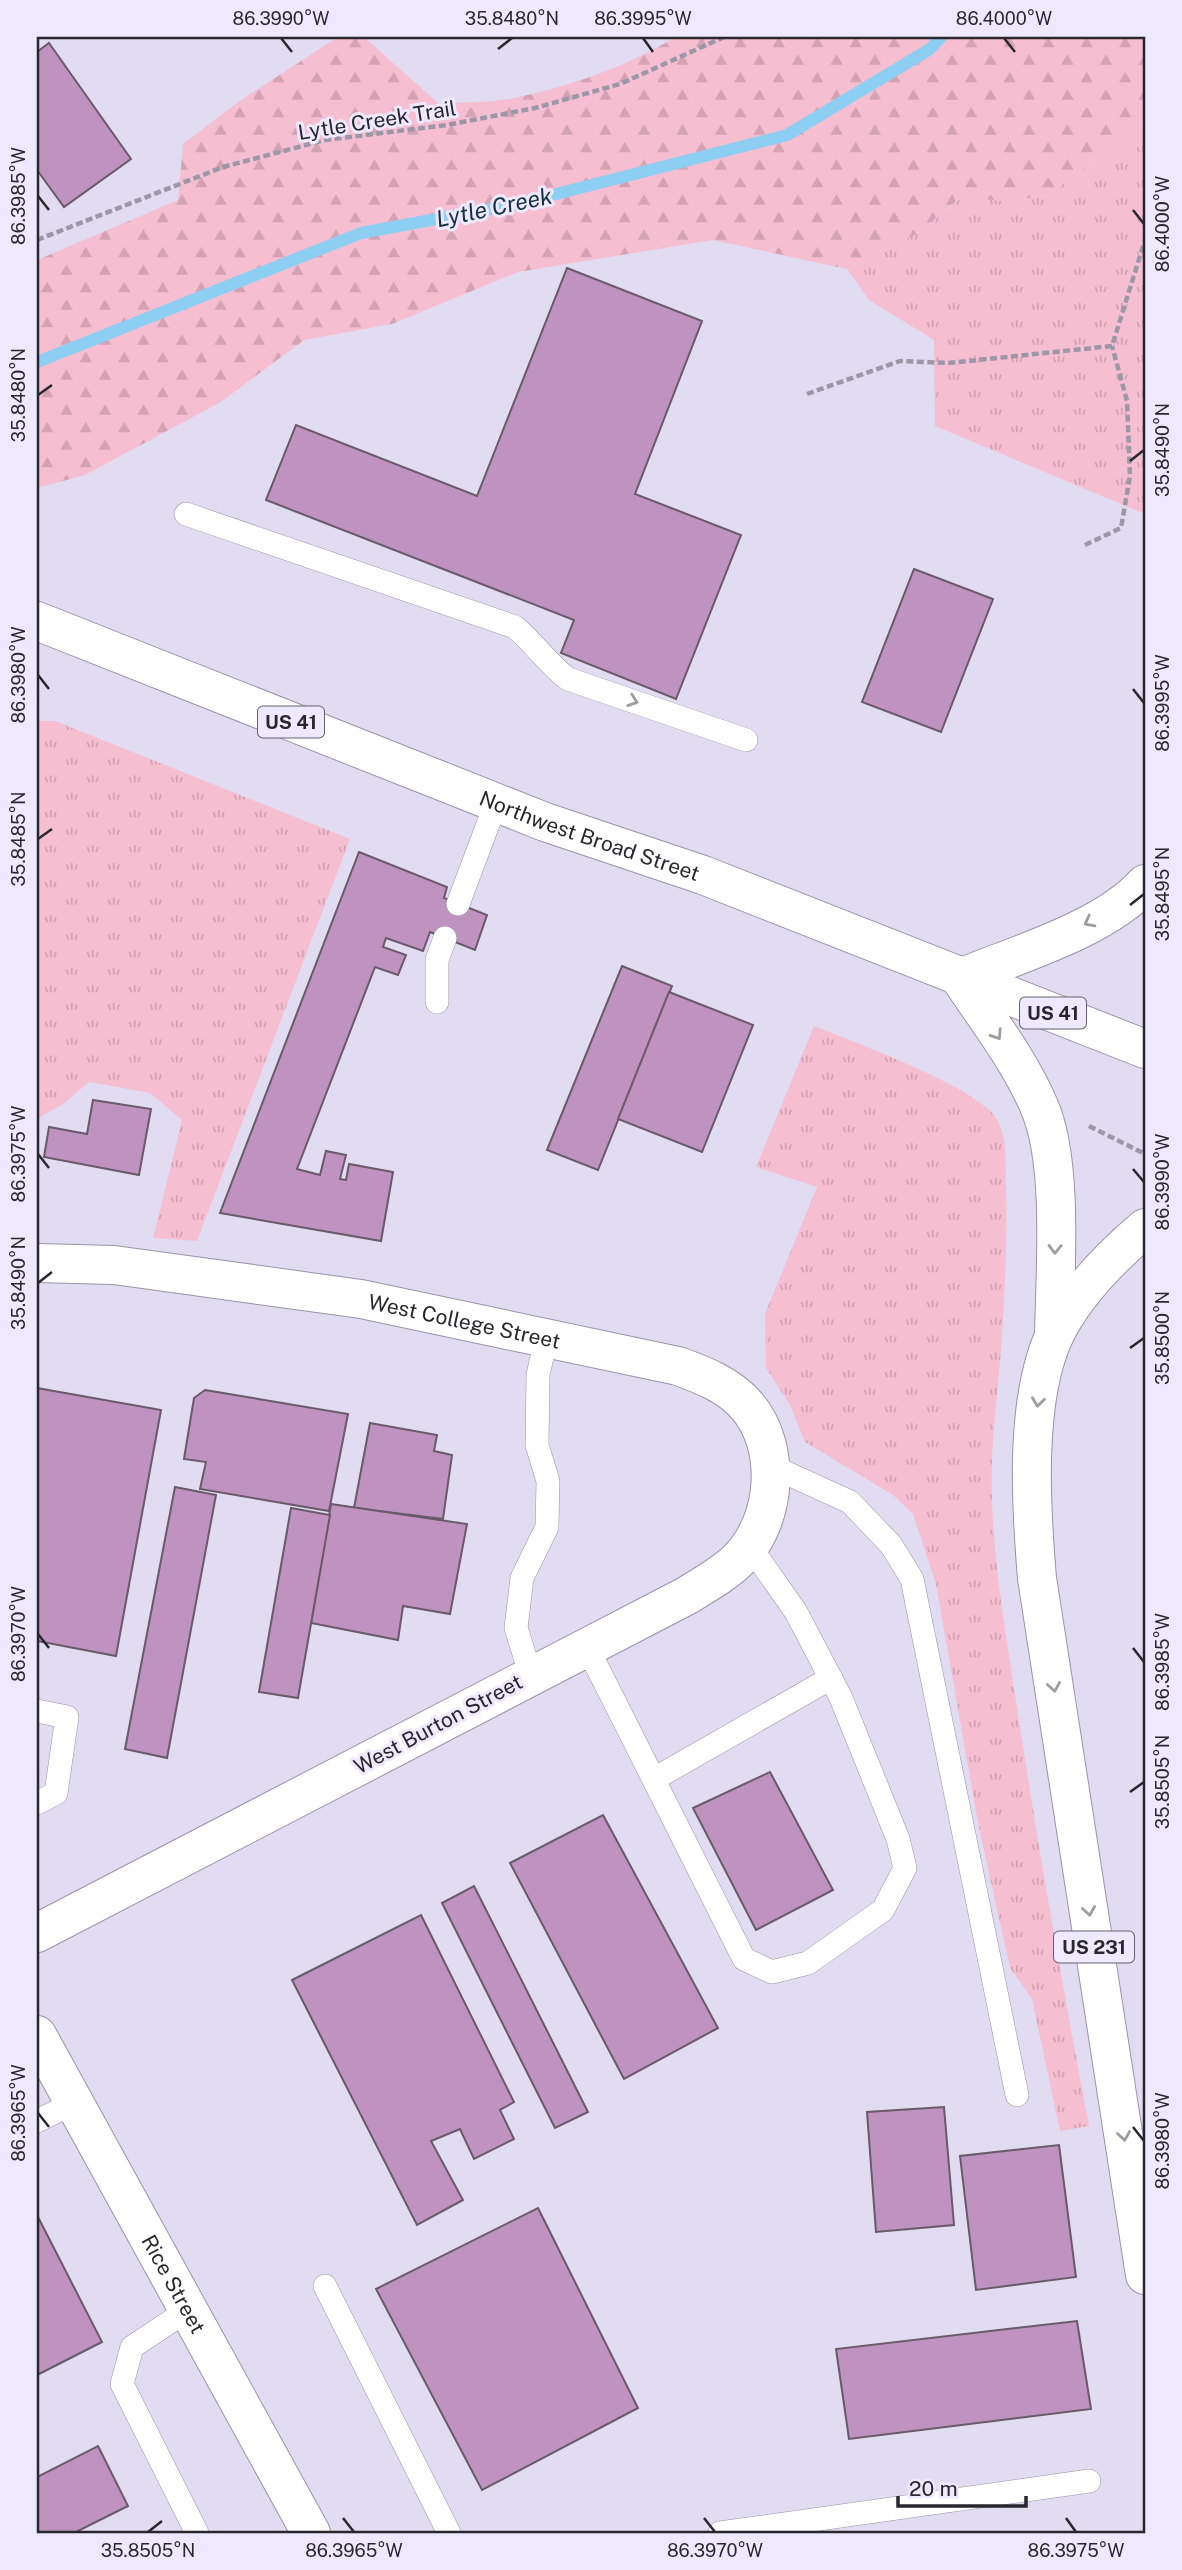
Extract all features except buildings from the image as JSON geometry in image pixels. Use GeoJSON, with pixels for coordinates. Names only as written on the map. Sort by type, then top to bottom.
{"type":"FeatureCollection","features":[{"type":"Feature","properties":{"kind":"main road","name":"Northwest Broad Street"},"geometry":{"type":"LineString","coordinates":[[37,621],[496,803],[703,875],[1145,1049]]}},
{"type":"Feature","properties":{"kind":"main road"},"geometry":{"type":"LineString","coordinates":[[1054,1336],[1056,1198],[1042,1114],[1025,1078],[960,978],[1063,936],[1124,902],[1145,884]]}},
{"type":"Feature","properties":{"kind":"main road"},"geometry":{"type":"LineString","coordinates":[[1054,1336],[1066,1315],[1099,1272],[1145,1228]]}},
{"type":"Feature","properties":{"kind":"main road","name":"West College Street"},"geometry":{"type":"LineString","coordinates":[[37,1234],[114,1265]]}},
{"type":"Feature","properties":{"kind":"main road","name":"West College Street"},"geometry":{"type":"LineString","coordinates":[[37,1263],[114,1265],[361,1299],[652,1360],[705,1376],[746,1405],[760,1424],[769,1462]]}},
{"type":"Feature","properties":{"kind":"main road","name":"US 231"},"geometry":{"type":"LineString","coordinates":[[1054,1336],[1041,1382],[1034,1440],[1032,1518],[1037,1578],[1145,2275]]}},
{"type":"Feature","properties":{"kind":"main road","name":"West Burton Street"},"geometry":{"type":"LineString","coordinates":[[37,1933],[688,1595],[732,1565],[749,1545],[767,1510],[769,1462]]}},
{"type":"Feature","properties":{"kind":"main road","name":"Rice Street"},"geometry":{"type":"LineString","coordinates":[[37,2035],[311,2533]]}},
{"type":"Feature","properties":{"kind":"lane"},"geometry":{"type":"LineString","coordinates":[[186,513],[515,627],[534,643],[550,665],[568,679],[746,740]]}},
{"type":"Feature","properties":{"kind":"lane"},"geometry":{"type":"LineString","coordinates":[[458,904],[496,803]]}},
{"type":"Feature","properties":{"kind":"lane"},"geometry":{"type":"LineString","coordinates":[[437,1002],[437,960],[445,938]]}},
{"type":"Feature","properties":{"kind":"lane"},"geometry":{"type":"LineString","coordinates":[[531,1676],[516,1628],[522,1578],[547,1527],[548,1481],[537,1445],[538,1375],[546,1339]]}},
{"type":"Feature","properties":{"kind":"lane"},"geometry":{"type":"LineString","coordinates":[[769,1462],[850,1502],[891,1545],[912,1578],[1017,2095]]}},
{"type":"Feature","properties":{"kind":"lane"},"geometry":{"type":"LineString","coordinates":[[587,1647],[744,1959],[772,1972],[808,1963],[883,1910],[905,1868],[898,1839],[831,1678],[796,1612],[749,1545]]}},
{"type":"Feature","properties":{"kind":"lane"},"geometry":{"type":"LineString","coordinates":[[654,1779],[831,1678]]}},
{"type":"Feature","properties":{"kind":"lane"},"geometry":{"type":"LineString","coordinates":[[37,1711],[67,1717],[56,1793],[37,1803]]}},
{"type":"Feature","properties":{"kind":"lane"},"geometry":{"type":"LineString","coordinates":[[37,2122],[74,2103]]}},
{"type":"Feature","properties":{"kind":"lane"},"geometry":{"type":"LineString","coordinates":[[325,2286],[449,2533]]}},
{"type":"Feature","properties":{"kind":"lane"},"geometry":{"type":"LineString","coordinates":[[188,2310],[132,2347],[122,2384],[197,2533]]}},
{"type":"Feature","properties":{"kind":"lane"},"geometry":{"type":"LineString","coordinates":[[720,2533],[1089,2481]]}},
{"type":"Feature","properties":{"kind":"path","name":"Lytle Creek Trail"},"geometry":{"type":"LineString","coordinates":[[37,240],[223,167],[325,141],[447,125],[535,108],[620,83],[724,37]]}},
{"type":"Feature","properties":{"kind":"path"},"geometry":{"type":"LineString","coordinates":[[1086,545],[1121,528],[1130,476],[1127,401],[1112,346],[1145,240]]}},
{"type":"Feature","properties":{"kind":"path"},"geometry":{"type":"LineString","coordinates":[[807,394],[900,361],[948,363],[1112,346]]}},
{"type":"Feature","properties":{"kind":"path"},"geometry":{"type":"LineString","coordinates":[[1083,1123],[1145,1154]]}},
{"type":"Feature","properties":{"kind":"green space"},"geometry":{"type":"Polygon","coordinates":[[[338,37],[364,37],[439,104],[501,100],[552,89],[616,67],[675,37],[1145,37],[1145,123],[1047,196],[1003,201],[961,197],[917,234],[847,269],[713,240],[518,272],[392,324],[304,340],[221,402],[85,475],[37,488],[37,260],[178,200],[183,144],[241,100],[338,37]]]}},
{"type":"Feature","properties":{"kind":"green space"},"geometry":{"type":"Polygon","coordinates":[[[1145,123],[1145,514],[935,426],[934,340],[869,300],[847,269],[917,234],[962,197],[1003,201],[1047,196],[1145,123]]]}},
{"type":"Feature","properties":{"kind":"green space"},"geometry":{"type":"Polygon","coordinates":[[[37,721],[55,721],[350,839],[197,1241],[153,1238],[182,1120],[150,1093],[89,1082],[63,1104],[37,1119],[37,721]]]}},
{"type":"Feature","properties":{"kind":"green space"},"geometry":{"type":"Polygon","coordinates":[[[814,1026],[885,1054],[968,1095],[987,1108],[998,1121],[1005,1145],[1006,1247],[992,1463],[997,1571],[1034,1817],[1089,2126],[1060,2131],[1032,1999],[1010,1968],[978,1823],[936,1584],[913,1514],[893,1495],[805,1442],[790,1405],[766,1368],[765,1314],[817,1187],[756,1167],[814,1026]]]}},
{"type":"Feature","properties":{"kind":"waterway","name":"Lytle Creek"},"geometry":{"type":"LineString","coordinates":[[37,362],[361,233],[517,204],[787,135],[930,49],[941,37]]}}]}
